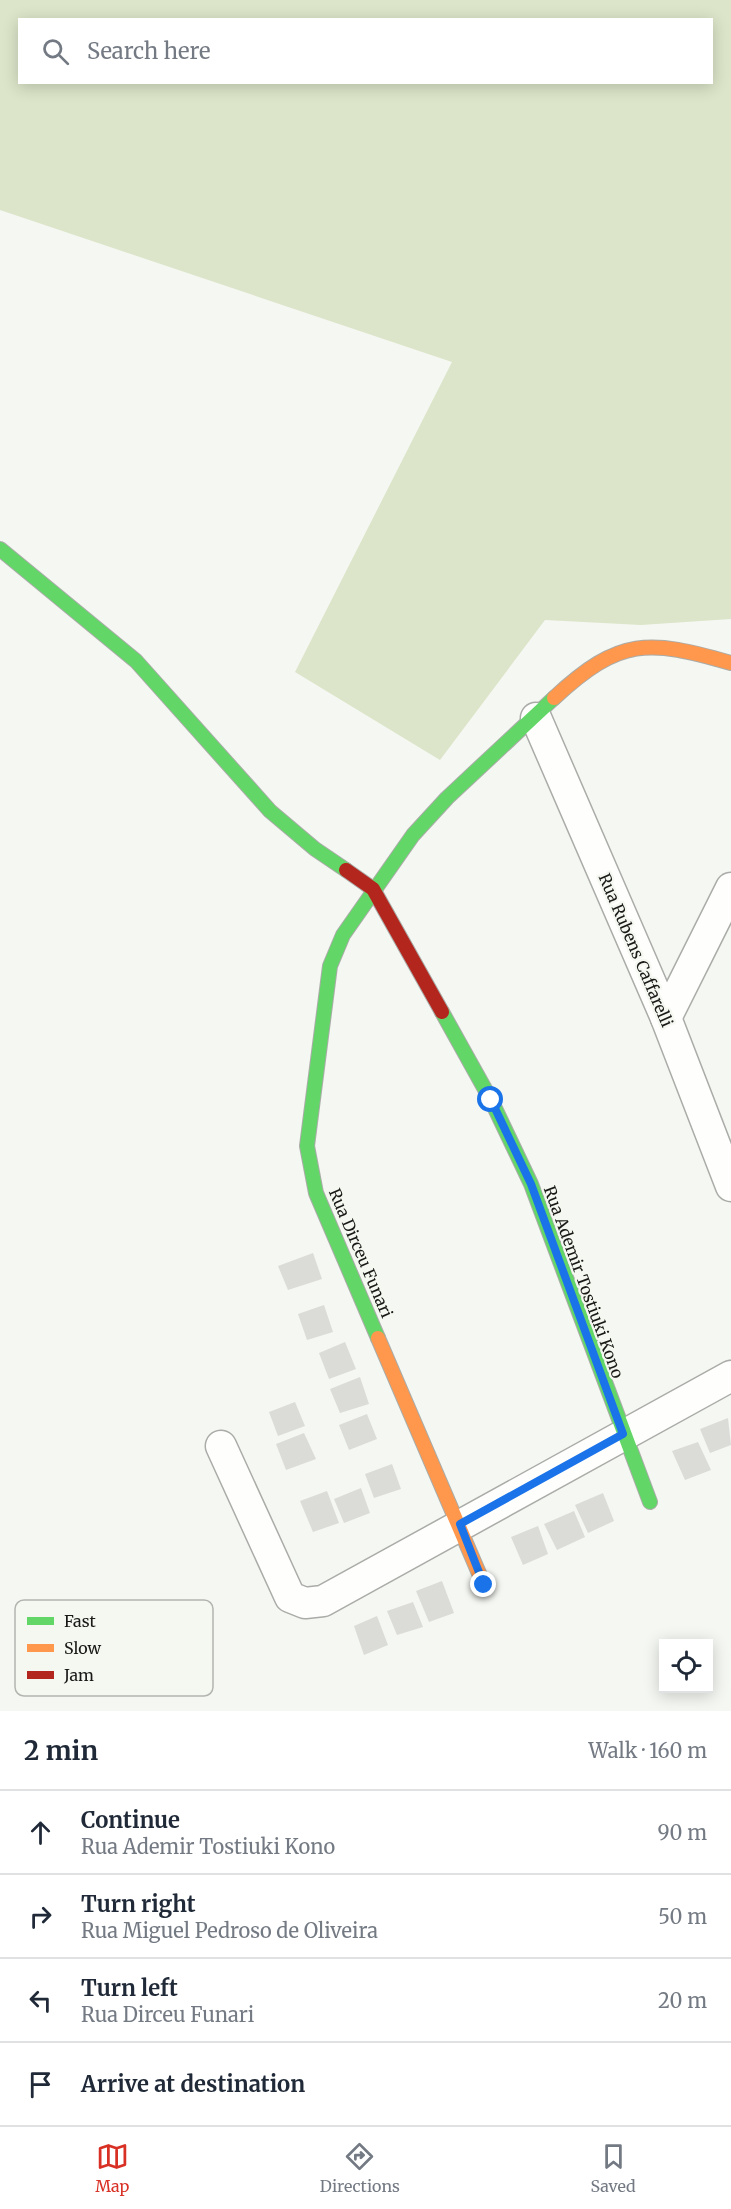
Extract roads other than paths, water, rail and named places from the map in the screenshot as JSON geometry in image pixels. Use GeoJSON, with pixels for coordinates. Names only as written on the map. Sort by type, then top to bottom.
{"type":"FeatureCollection","features":[{"type":"Feature","properties":{"kind":"street"},"geometry":{"type":"LineString","coordinates":[[0,549],[136,661],[270,812],[315,849],[373,889]]}},
{"type":"Feature","properties":{"kind":"street","name":"Rua Dirceu Funari"},"geometry":{"type":"LineString","coordinates":[[484,1585],[460,1524],[316,1193],[307,1146],[330,966],[343,935],[373,889],[426,819],[577,677],[610,655],[633,647],[686,650],[731,663]]}},
{"type":"Feature","properties":{"kind":"street","name":"Rua Rubens Caffarelli"},"geometry":{"type":"LineString","coordinates":[[536,718],[666,1018],[731,1186]]}},
{"type":"Feature","properties":{"kind":"street"},"geometry":{"type":"LineString","coordinates":[[666,1018],[731,888]]}},
{"type":"Feature","properties":{"kind":"street","name":"Rua Ademir Tostiuki Kono"},"geometry":{"type":"LineString","coordinates":[[373,889],[491,1100],[531,1184],[650,1502]]}},
{"type":"Feature","properties":{"kind":"street"},"geometry":{"type":"LineString","coordinates":[[222,1446],[290,1597],[305,1603],[323,1601],[731,1376]]}}]}
